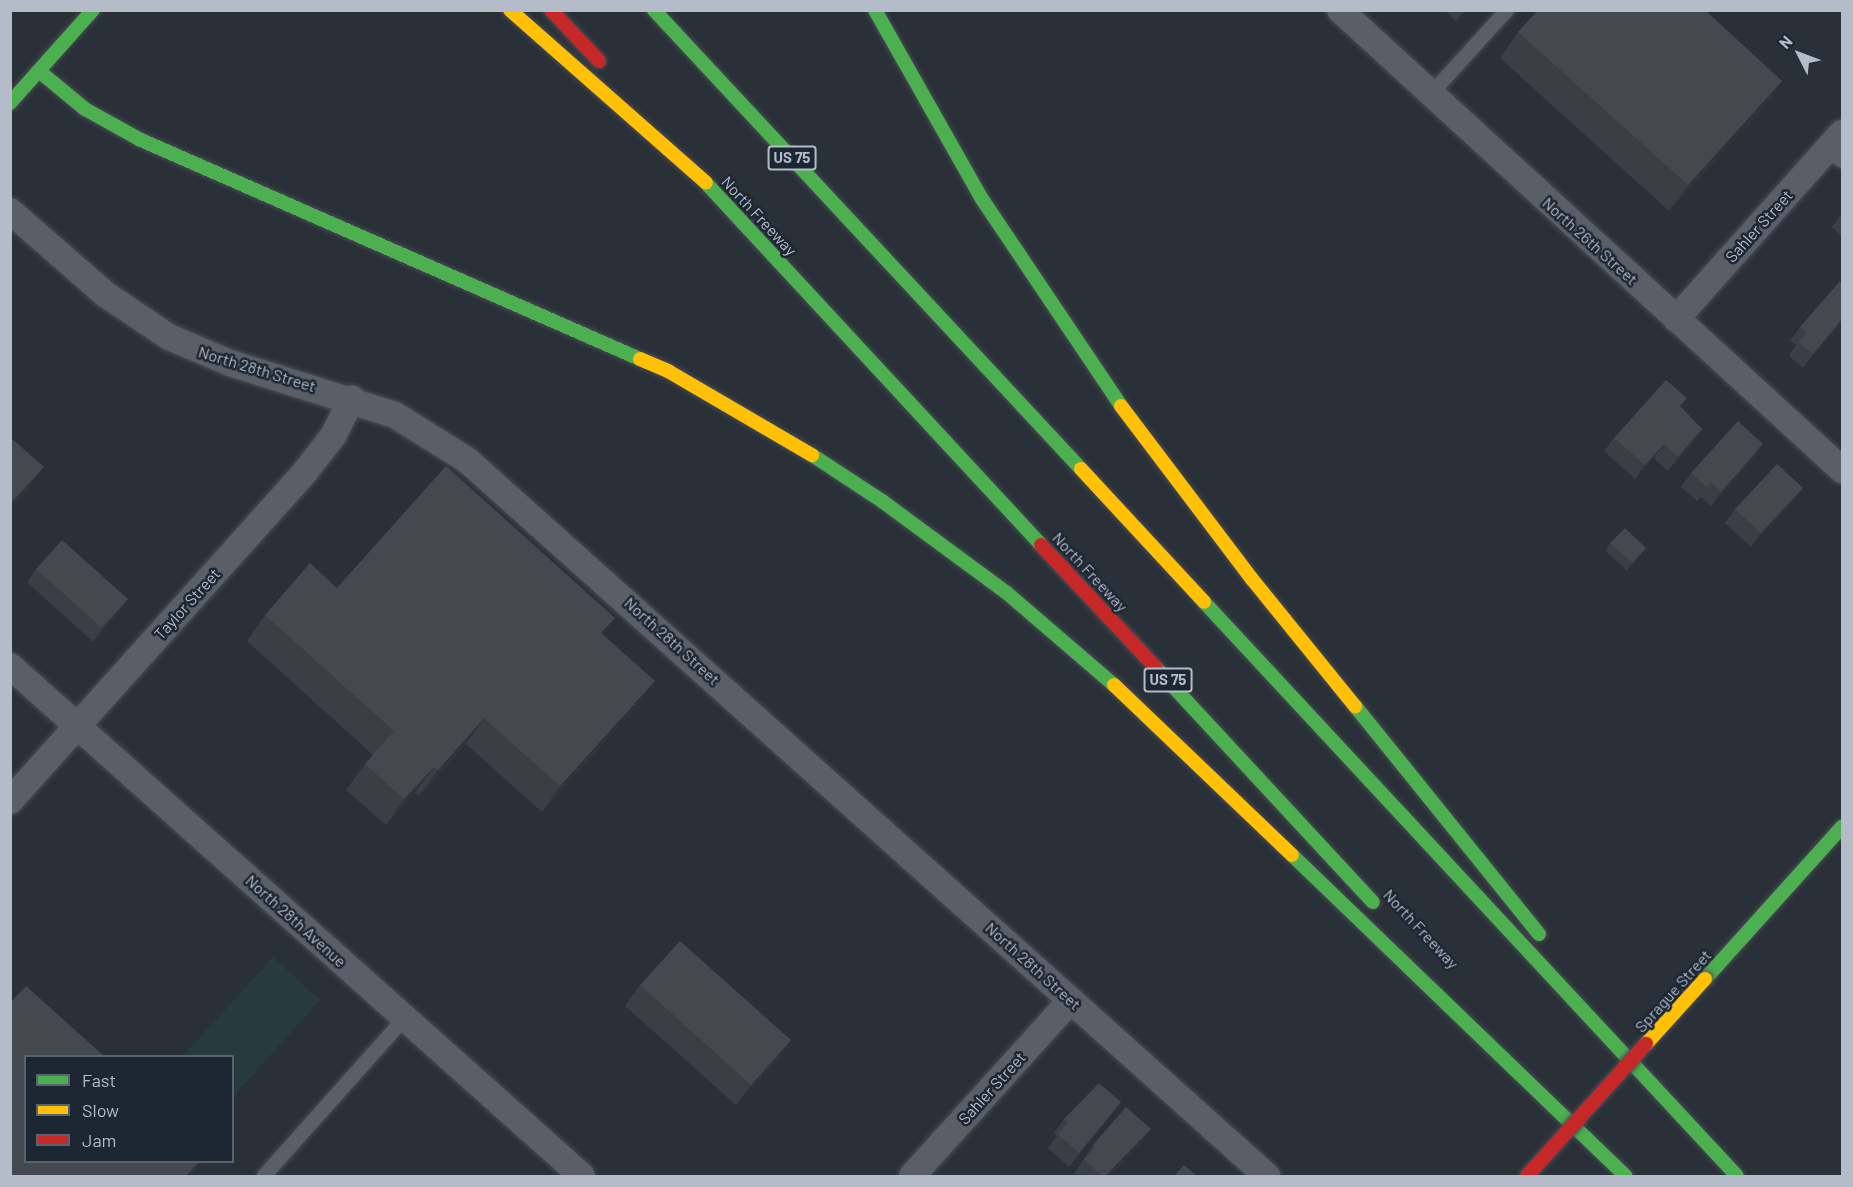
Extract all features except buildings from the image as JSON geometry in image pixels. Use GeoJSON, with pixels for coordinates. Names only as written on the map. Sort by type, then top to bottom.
{"type":"FeatureCollection","features":[{"type":"Feature","properties":{"kind":"main road"},"geometry":{"type":"LineString","coordinates":[[10,103],[93,10]]}},
{"type":"Feature","properties":{"kind":"main road","name":"North Freeway"},"geometry":{"type":"LineString","coordinates":[[510,10],[625,108],[707,184],[1384,914]]}},
{"type":"Feature","properties":{"kind":"main road"},"geometry":{"type":"LineString","coordinates":[[551,10],[610,74]]}},
{"type":"Feature","properties":{"kind":"main road","name":"US 75"},"geometry":{"type":"LineString","coordinates":[[654,10],[1737,1176]]}},
{"type":"Feature","properties":{"kind":"main road"},"geometry":{"type":"LineString","coordinates":[[875,10],[982,200],[1100,378],[1251,579],[1548,946]]}},
{"type":"Feature","properties":{"kind":"main road"},"geometry":{"type":"LineString","coordinates":[[39,71],[77,103],[126,133],[668,371],[782,435],[882,501],[1014,598],[1086,658],[1627,1176]]}},
{"type":"Feature","properties":{"kind":"main road"},"geometry":{"type":"LineString","coordinates":[[633,98],[707,184]]}},
{"type":"Feature","properties":{"kind":"main road","name":"Sprague Street"},"geometry":{"type":"LineString","coordinates":[[1527,1176],[1842,827]]}},
{"type":"Feature","properties":{"kind":"main road"},"geometry":{"type":"LineString","coordinates":[[1570,974],[1697,1133]]}},
{"type":"Feature","properties":{"kind":"main road","name":"North Freeway"},"geometry":{"type":"LineString","coordinates":[[1457,993],[1627,1176]]}},
{"type":"Feature","properties":{"kind":"street","name":"North 26th Street"},"geometry":{"type":"LineString","coordinates":[[1340,10],[1430,95],[1842,470]]}},
{"type":"Feature","properties":{"kind":"street","name":"Sahler Street"},"geometry":{"type":"LineString","coordinates":[[1676,319],[1838,148]]}},
{"type":"Feature","properties":{"kind":"street","name":"North 28th Street"},"geometry":{"type":"LineString","coordinates":[[10,211],[105,294],[169,337],[230,363],[352,399],[408,422],[493,481],[1267,1176]]}},
{"type":"Feature","properties":{"kind":"street","name":"Taylor Street"},"geometry":{"type":"LineString","coordinates":[[10,801],[305,472],[333,436],[352,399]]}},
{"type":"Feature","properties":{"kind":"street","name":"North 28th Avenue"},"geometry":{"type":"LineString","coordinates":[[10,666],[582,1176]]}},
{"type":"Feature","properties":{"kind":"street","name":"Sahler Street"},"geometry":{"type":"LineString","coordinates":[[912,1176],[1071,1000]]}},
{"type":"Feature","properties":{"kind":"lane"},"geometry":{"type":"LineString","coordinates":[[1430,95],[1507,10]]}},
{"type":"Feature","properties":{"kind":"lane"},"geometry":{"type":"LineString","coordinates":[[264,1176],[405,1018]]}},
{"type":"Feature","properties":{"kind":"green space"},"geometry":{"type":"Polygon","coordinates":[[[273,957],[320,1000],[234,1096],[234,1055],[184,1055],[273,957]]]}},
{"type":"Feature","properties":{"kind":"traffic: fast"},"geometry":{"type":"LineString","coordinates":[[10,103],[93,10]]}},
{"type":"Feature","properties":{"kind":"traffic: fast"},"geometry":{"type":"LineString","coordinates":[[654,10],[1081,469]]}},
{"type":"Feature","properties":{"kind":"traffic: fast"},"geometry":{"type":"LineString","coordinates":[[875,10],[982,199],[1121,406]]}},
{"type":"Feature","properties":{"kind":"traffic: fast"},"geometry":{"type":"LineString","coordinates":[[39,71],[85,109],[141,140],[640,359]]}},
{"type":"Feature","properties":{"kind":"traffic: fast"},"geometry":{"type":"LineString","coordinates":[[706,183],[1041,545]]}},
{"type":"Feature","properties":{"kind":"traffic: fast"},"geometry":{"type":"LineString","coordinates":[[812,455],[882,501],[1007,593],[1114,685]]}},
{"type":"Feature","properties":{"kind":"traffic: fast"},"geometry":{"type":"LineString","coordinates":[[1204,602],[1737,1176]]}},
{"type":"Feature","properties":{"kind":"traffic: fast"},"geometry":{"type":"LineString","coordinates":[[1156,668],[1373,902]]}},
{"type":"Feature","properties":{"kind":"traffic: fast"},"geometry":{"type":"LineString","coordinates":[[1355,706],[1539,934]]}},
{"type":"Feature","properties":{"kind":"traffic: fast"},"geometry":{"type":"LineString","coordinates":[[1705,979],[1842,827]]}},
{"type":"Feature","properties":{"kind":"traffic: fast"},"geometry":{"type":"LineString","coordinates":[[1292,855],[1626,1176]]}},
{"type":"Feature","properties":{"kind":"traffic: slow"},"geometry":{"type":"LineString","coordinates":[[510,10],[706,183]]}},
{"type":"Feature","properties":{"kind":"traffic: slow"},"geometry":{"type":"LineString","coordinates":[[640,359],[668,371],[812,455]]}},
{"type":"Feature","properties":{"kind":"traffic: slow"},"geometry":{"type":"LineString","coordinates":[[1121,406],[1252,579],[1355,706]]}},
{"type":"Feature","properties":{"kind":"traffic: slow"},"geometry":{"type":"LineString","coordinates":[[1081,469],[1204,602]]}},
{"type":"Feature","properties":{"kind":"traffic: slow"},"geometry":{"type":"LineString","coordinates":[[1114,685],[1292,855]]}},
{"type":"Feature","properties":{"kind":"traffic: slow"},"geometry":{"type":"LineString","coordinates":[[1646,1044],[1705,979]]}},
{"type":"Feature","properties":{"kind":"traffic: jam"},"geometry":{"type":"LineString","coordinates":[[551,10],[599,61]]}},
{"type":"Feature","properties":{"kind":"traffic: jam"},"geometry":{"type":"LineString","coordinates":[[1041,545],[1156,668]]}},
{"type":"Feature","properties":{"kind":"traffic: jam"},"geometry":{"type":"LineString","coordinates":[[1527,1176],[1646,1044]]}}]}
